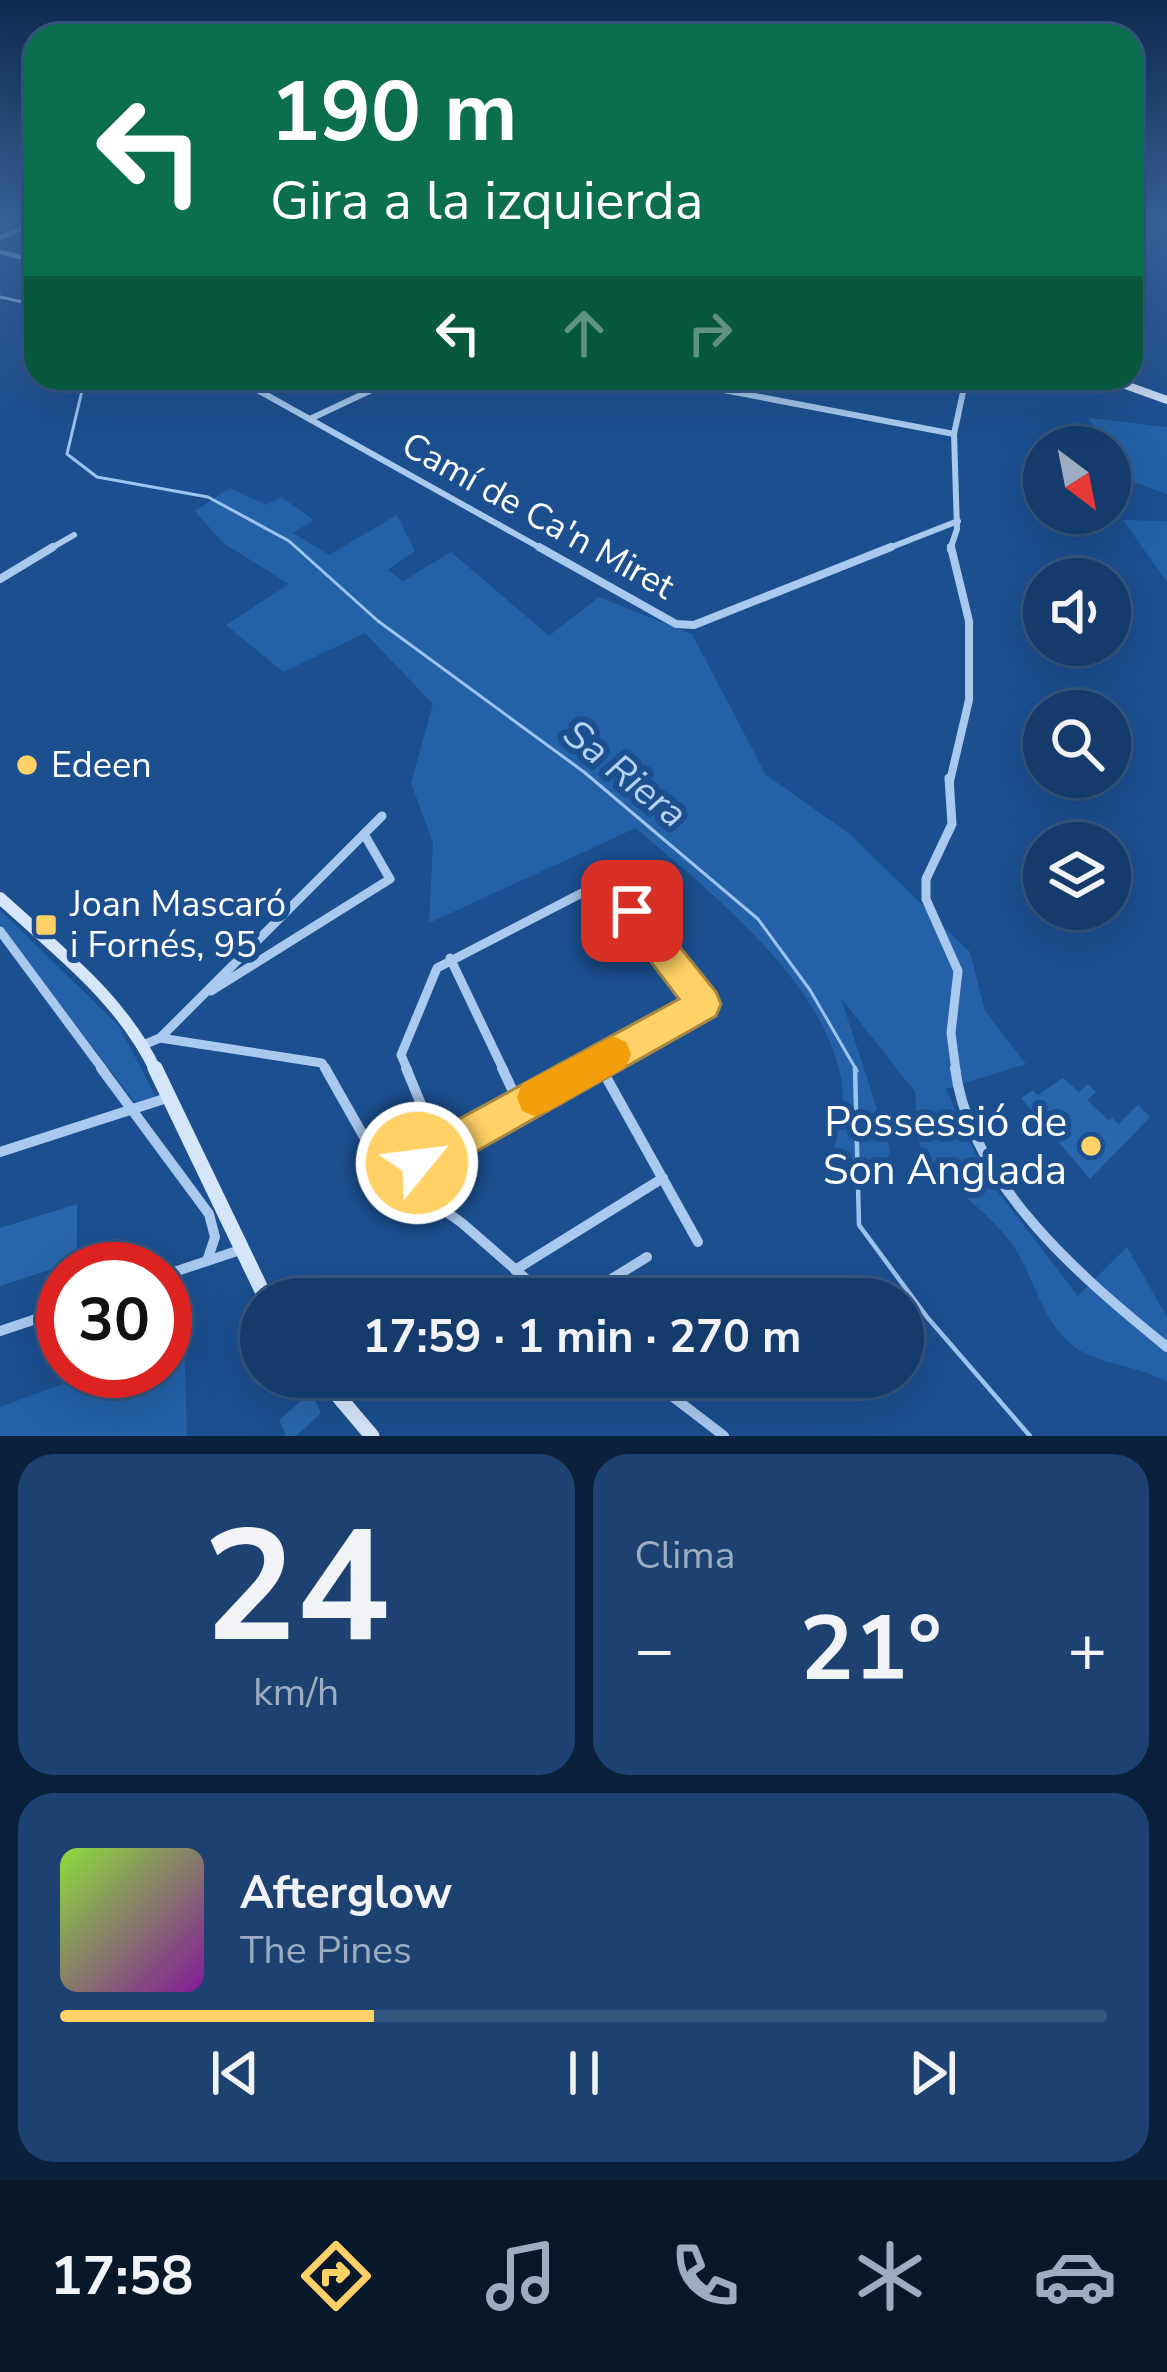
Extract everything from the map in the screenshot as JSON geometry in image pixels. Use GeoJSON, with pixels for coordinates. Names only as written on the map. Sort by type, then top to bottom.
{"type":"FeatureCollection","features":[{"type":"Feature","properties":{"kind":"street","name":"Camí de Ca'n Miret"},"geometry":{"type":"LineString","coordinates":[[258,390],[676,624],[694,626],[958,520]]}},
{"type":"Feature","properties":{"kind":"street"},"geometry":{"type":"LineString","coordinates":[[310,419],[372,390]]}},
{"type":"Feature","properties":{"kind":"street"},"geometry":{"type":"LineString","coordinates":[[723,390],[954,434]]}},
{"type":"Feature","properties":{"kind":"street"},"geometry":{"type":"LineString","coordinates":[[963,390],[954,434],[958,520],[950,551],[969,621],[969,700],[964,734],[949,772],[952,824],[926,879],[926,899],[958,971],[951,1033],[956,1080],[978,1144],[1046,1239],[1072,1270],[1167,1347]]}},
{"type":"Feature","properties":{"kind":"street"},"geometry":{"type":"LineString","coordinates":[[0,579],[74,536]]}},
{"type":"Feature","properties":{"kind":"street"},"geometry":{"type":"LineString","coordinates":[[143,1045],[160,1038],[382,817]]}},
{"type":"Feature","properties":{"kind":"street"},"geometry":{"type":"LineString","coordinates":[[199,998],[390,878],[364,834]]}},
{"type":"Feature","properties":{"kind":"street"},"geometry":{"type":"LineString","coordinates":[[394,1176],[704,1004],[607,880],[437,968],[400,1055],[440,1150]]}},
{"type":"Feature","properties":{"kind":"street"},"geometry":{"type":"LineString","coordinates":[[0,898],[110,998],[143,1045],[256,1278]]}},
{"type":"Feature","properties":{"kind":"street"},"geometry":{"type":"LineString","coordinates":[[0,931],[209,1214],[215,1237],[207,1261]]}},
{"type":"Feature","properties":{"kind":"street"},"geometry":{"type":"LineString","coordinates":[[450,958],[520,1106]]}},
{"type":"Feature","properties":{"kind":"street"},"geometry":{"type":"LineString","coordinates":[[160,1038],[322,1063],[380,1166],[524,1278]]}},
{"type":"Feature","properties":{"kind":"street"},"geometry":{"type":"LineString","coordinates":[[598,1063],[698,1242]]}},
{"type":"Feature","properties":{"kind":"street"},"geometry":{"type":"LineString","coordinates":[[0,1152],[168,1097]]}},
{"type":"Feature","properties":{"kind":"street"},"geometry":{"type":"LineString","coordinates":[[515,1270],[663,1178]]}},
{"type":"Feature","properties":{"kind":"street"},"geometry":{"type":"LineString","coordinates":[[192,1266],[242,1250]]}},
{"type":"Feature","properties":{"kind":"street"},"geometry":{"type":"LineString","coordinates":[[613,1278],[647,1257]]}},
{"type":"Feature","properties":{"kind":"street"},"geometry":{"type":"LineString","coordinates":[[0,1331],[36,1319]]}},
{"type":"Feature","properties":{"kind":"street"},"geometry":{"type":"LineString","coordinates":[[340,1398],[372,1436]]}},
{"type":"Feature","properties":{"kind":"street"},"geometry":{"type":"LineString","coordinates":[[674,1398],[724,1436]]}},
{"type":"Feature","properties":{"kind":"shaded area"},"geometry":{"type":"Polygon","coordinates":[[[1088,418],[1167,427],[1167,494],[1131,481],[1131,426],[1094,426],[1088,418]]]}},
{"type":"Feature","properties":{"kind":"shaded area"},"geometry":{"type":"Polygon","coordinates":[[[230,488],[266,505],[281,497],[314,520],[293,533],[329,555],[397,515],[415,551],[388,570],[403,581],[451,552],[549,636],[599,597],[692,634],[766,775],[850,834],[970,952],[985,1011],[1026,1064],[946,1089],[985,1175],[1078,1296],[1127,1247],[1167,1317],[1167,1382],[1091,1356],[1060,1333],[1012,1244],[920,1152],[915,1092],[841,998],[890,1149],[880,1190],[831,1170],[841,1078],[811,1005],[758,939],[636,828],[429,923],[433,843],[411,783],[433,704],[365,633],[283,672],[226,625],[289,584],[223,543],[195,511],[230,488]]]}},
{"type":"Feature","properties":{"kind":"shaded area"},"geometry":{"type":"Polygon","coordinates":[[[1131,520],[1167,521],[1167,582],[1131,531],[1131,520]]]}},
{"type":"Feature","properties":{"kind":"shaded area"},"geometry":{"type":"Polygon","coordinates":[[[0,910],[119,1026],[157,1099],[137,1105],[0,925],[0,910]]]}},
{"type":"Feature","properties":{"kind":"shaded area"},"geometry":{"type":"Polygon","coordinates":[[[36,1394],[36,1398],[186,1398],[187,1436],[0,1436],[0,1407],[36,1394]]]}},
{"type":"Feature","properties":{"kind":"building","name":"Possessió de Son Anglada"},"geometry":{"type":"Polygon","coordinates":[[[1063,1078],[1079,1092],[1088,1084],[1096,1092],[1087,1100],[1109,1121],[1112,1118],[1119,1124],[1138,1105],[1150,1117],[1090,1179],[1021,1098],[1033,1090],[1038,1095],[1063,1078]]]}},
{"type":"Feature","properties":{"kind":"building"},"geometry":{"type":"Polygon","coordinates":[[[77,1204],[77,1242],[36,1242],[36,1274],[0,1286],[0,1228],[77,1204]]]}},
{"type":"Feature","properties":{"kind":"building"},"geometry":{"type":"Polygon","coordinates":[[[304,1398],[314,1398],[321,1413],[296,1436],[286,1436],[279,1420],[304,1398]]]}},
{"type":"Feature","properties":{"kind":"waterway","name":"Sa Riera"},"geometry":{"type":"LineString","coordinates":[[0,297],[24,302]]}},
{"type":"Feature","properties":{"kind":"waterway","name":"Sa Riera"},"geometry":{"type":"LineString","coordinates":[[82,390],[67,454],[97,477],[208,497],[289,541],[378,621],[584,772],[758,919],[810,990],[857,1071]]}},
{"type":"Feature","properties":{"kind":"waterway","name":"Sa Riera"},"geometry":{"type":"LineString","coordinates":[[855,1068],[859,1225],[927,1317],[1030,1436]]}},
{"type":"Feature","properties":{"kind":"slow traffic"},"geometry":{"type":"LineString","coordinates":[[535,1097],[613,1054]]}},
{"type":"Feature","properties":{"kind":"place","name":"Edeen"},"geometry":{"type":"Point","coordinates":[27,765]}},
{"type":"Feature","properties":{"kind":"place","name":"Joan Mascaró i Fornés, 95"},"geometry":{"type":"Point","coordinates":[46,925]}},
{"type":"Feature","properties":{"kind":"place","name":"Possessió de Son Anglada"},"geometry":{"type":"Point","coordinates":[1091,1146]}},
{"type":"Feature","properties":{"kind":"route"},"geometry":{"type":"LineString","coordinates":[[417,1163],[704,1004],[632,911]]}}]}
